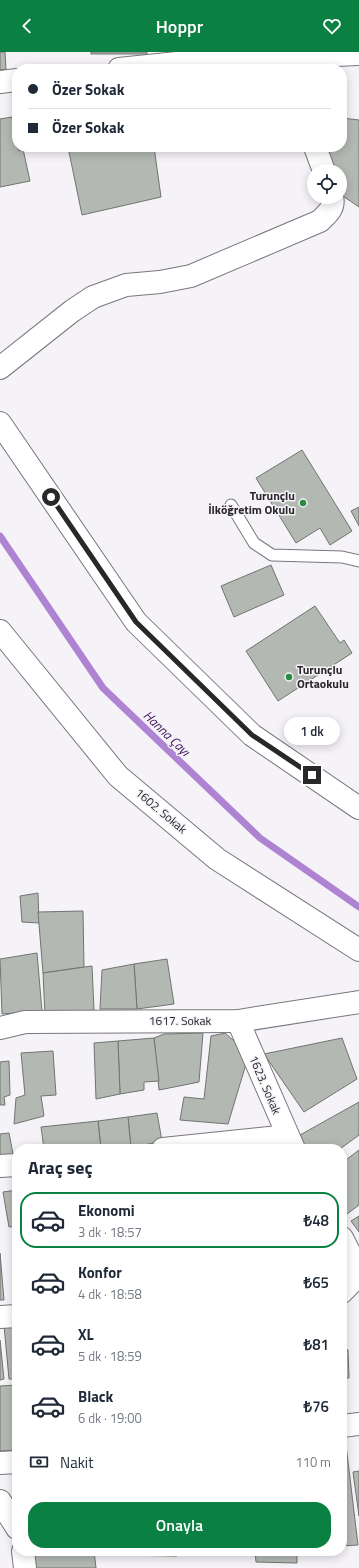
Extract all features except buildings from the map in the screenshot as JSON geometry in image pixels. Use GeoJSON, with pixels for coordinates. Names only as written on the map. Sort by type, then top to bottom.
{"type":"FeatureCollection","features":[{"type":"Feature","properties":{"kind":"street"},"geometry":{"type":"LineString","coordinates":[[151,64],[195,57],[285,63],[326,54],[359,54]]}},
{"type":"Feature","properties":{"kind":"street"},"geometry":{"type":"LineString","coordinates":[[0,82],[12,81]]}},
{"type":"Feature","properties":{"kind":"street"},"geometry":{"type":"LineString","coordinates":[[317,152],[321,164]]}},
{"type":"Feature","properties":{"kind":"street"},"geometry":{"type":"LineString","coordinates":[[0,368],[72,311],[93,297],[126,286],[160,282],[191,276],[320,221],[329,213],[333,204]]}},
{"type":"Feature","properties":{"kind":"street"},"geometry":{"type":"LineString","coordinates":[[0,423],[136,622],[252,735],[359,808]]}},
{"type":"Feature","properties":{"kind":"street","name":"1602. Sokak"},"geometry":{"type":"LineString","coordinates":[[0,631],[118,776],[217,859],[359,950]]}},
{"type":"Feature","properties":{"kind":"street","name":"1617. Sokak"},"geometry":{"type":"LineString","coordinates":[[0,1028],[25,1022],[238,1021],[359,1002]]}},
{"type":"Feature","properties":{"kind":"street","name":"1623. Sokak"},"geometry":{"type":"LineString","coordinates":[[238,1021],[290,1142]]}},
{"type":"Feature","properties":{"kind":"street"},"geometry":{"type":"LineString","coordinates":[[254,1144],[290,1142]]}},
{"type":"Feature","properties":{"kind":"street"},"geometry":{"type":"LineString","coordinates":[[0,1166],[12,1165]]}},
{"type":"Feature","properties":{"kind":"street"},"geometry":{"type":"LineString","coordinates":[[347,1247],[359,1270]]}},
{"type":"Feature","properties":{"kind":"street"},"geometry":{"type":"LineString","coordinates":[[347,1287],[359,1275]]}},
{"type":"Feature","properties":{"kind":"street"},"geometry":{"type":"LineString","coordinates":[[0,1318],[12,1317]]}},
{"type":"Feature","properties":{"kind":"street"},"geometry":{"type":"LineString","coordinates":[[347,1425],[359,1424]]}},
{"type":"Feature","properties":{"kind":"street"},"geometry":{"type":"LineString","coordinates":[[0,1463],[12,1462]]}},
{"type":"Feature","properties":{"kind":"street"},"geometry":{"type":"LineString","coordinates":[[0,1501],[12,1520]]}},
{"type":"Feature","properties":{"kind":"street"},"geometry":{"type":"LineString","coordinates":[[24,1556],[25,1568]]}},
{"type":"Feature","properties":{"kind":"lane"},"geometry":{"type":"LineString","coordinates":[[232,505],[254,543],[272,555],[342,556],[359,561]]}},
{"type":"Feature","properties":{"kind":"waterway","name":"Hanna Çayı"},"geometry":{"type":"LineString","coordinates":[[0,536],[103,688],[260,838],[359,907]]}},
{"type":"Feature","properties":{"kind":"place","name":"Turunçlu İlköğretim Okulu"},"geometry":{"type":"Point","coordinates":[303,503]}},
{"type":"Feature","properties":{"kind":"place","name":"Turunçlu Ortaokulu"},"geometry":{"type":"Point","coordinates":[289,677]}},
{"type":"Feature","properties":{"kind":"route"},"geometry":{"type":"LineString","coordinates":[[51,497],[136,622],[252,735],[312,775]]}}]}
